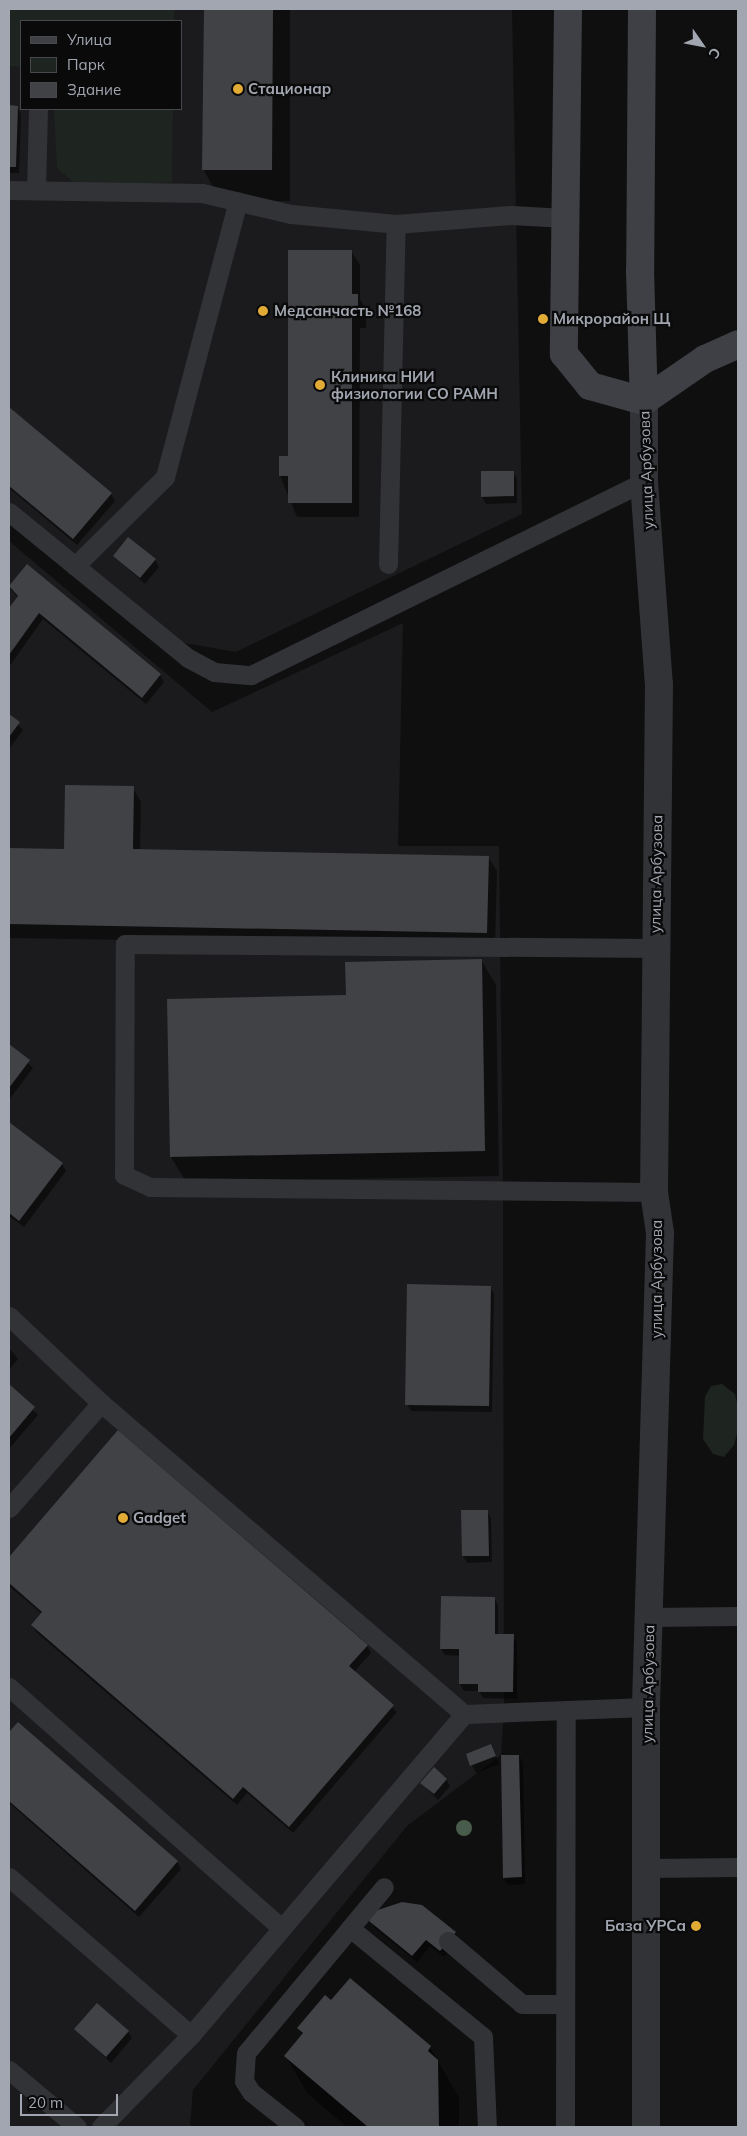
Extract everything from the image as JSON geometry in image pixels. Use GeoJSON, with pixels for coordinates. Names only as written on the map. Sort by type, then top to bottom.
{"type":"FeatureCollection","features":[{"type":"Feature","properties":{"kind":"main road","name":"улица Арбузова"},"geometry":{"type":"LineString","coordinates":[[568,9],[564,354],[590,386],[644,402],[640,270],[642,9]]}},
{"type":"Feature","properties":{"kind":"main road"},"geometry":{"type":"LineString","coordinates":[[644,402],[705,359],[738,344]]}},
{"type":"Feature","properties":{"kind":"street","name":"улица Арбузова"},"geometry":{"type":"LineString","coordinates":[[644,402],[644,482],[659,684],[654,1192],[660,1233],[646,1707],[648,1868],[646,2127]]}},
{"type":"Feature","properties":{"kind":"lane"},"geometry":{"type":"LineString","coordinates":[[36,190],[38,110]]}},
{"type":"Feature","properties":{"kind":"lane"},"geometry":{"type":"LineString","coordinates":[[9,190],[202,193],[291,214],[396,224],[511,215],[566,218]]}},
{"type":"Feature","properties":{"kind":"lane"},"geometry":{"type":"LineString","coordinates":[[75,566],[166,477],[238,201]]}},
{"type":"Feature","properties":{"kind":"lane"},"geometry":{"type":"LineString","coordinates":[[388,564],[396,224]]}},
{"type":"Feature","properties":{"kind":"lane"},"geometry":{"type":"LineString","coordinates":[[9,512],[188,658],[214,672],[251,674],[644,482]]}},
{"type":"Feature","properties":{"kind":"lane"},"geometry":{"type":"LineString","coordinates":[[654,1192],[150,1187],[124,1175],[125,992],[126,944],[656,948]]}},
{"type":"Feature","properties":{"kind":"lane"},"geometry":{"type":"LineString","coordinates":[[9,1316],[101,1403],[464,1714],[646,1707]]}},
{"type":"Feature","properties":{"kind":"lane"},"geometry":{"type":"LineString","coordinates":[[9,1508],[101,1403]]}},
{"type":"Feature","properties":{"kind":"lane"},"geometry":{"type":"LineString","coordinates":[[650,1617],[738,1616]]}},
{"type":"Feature","properties":{"kind":"lane"},"geometry":{"type":"LineString","coordinates":[[9,1688],[280,1927]]}},
{"type":"Feature","properties":{"kind":"lane"},"geometry":{"type":"LineString","coordinates":[[565,2127],[566,1711]]}},
{"type":"Feature","properties":{"kind":"lane"},"geometry":{"type":"LineString","coordinates":[[101,2127],[191,2035],[280,1927],[464,1714]]}},
{"type":"Feature","properties":{"kind":"lane"},"geometry":{"type":"LineString","coordinates":[[648,1868],[738,1867]]}},
{"type":"Feature","properties":{"kind":"lane"},"geometry":{"type":"LineString","coordinates":[[9,1877],[191,2035]]}},
{"type":"Feature","properties":{"kind":"lane"},"geometry":{"type":"LineString","coordinates":[[295,2127],[251,2092],[244,2080],[246,2052],[384,1887]]}},
{"type":"Feature","properties":{"kind":"lane"},"geometry":{"type":"LineString","coordinates":[[350,1928],[483,2037],[487,2127]]}},
{"type":"Feature","properties":{"kind":"lane"},"geometry":{"type":"LineString","coordinates":[[448,1941],[522,2004],[565,2004]]}},
{"type":"Feature","properties":{"kind":"lane"},"geometry":{"type":"LineString","coordinates":[[9,2070],[76,2127]]}},
{"type":"Feature","properties":{"kind":"shaded area","name":"Медсанчасть №168"},"geometry":{"type":"Polygon","coordinates":[[[9,9],[512,9],[522,514],[236,652],[156,638],[9,516],[9,9]]]}},
{"type":"Feature","properties":{"kind":"shaded area"},"geometry":{"type":"Polygon","coordinates":[[[9,541],[212,712],[403,623],[398,846],[499,846],[503,1191],[504,1713],[501,1755],[407,1826],[193,2090],[190,2125],[193,2127],[9,2127],[9,541]]]}},
{"type":"Feature","properties":{"kind":"green space"},"geometry":{"type":"Polygon","coordinates":[[[9,9],[174,9],[174,20],[20,20],[20,67],[9,66],[9,9]]]}},
{"type":"Feature","properties":{"kind":"green space"},"geometry":{"type":"Polygon","coordinates":[[[54,110],[173,110],[172,182],[79,187],[57,168],[54,110]]]}},
{"type":"Feature","properties":{"kind":"green space"},"geometry":{"type":"Polygon","coordinates":[[[722,1384],[735,1394],[738,1407],[738,1430],[734,1445],[724,1457],[713,1454],[703,1439],[705,1397],[711,1386],[722,1384]]]}},
{"type":"Feature","properties":{"kind":"building","name":"Стационар"},"geometry":{"type":"Polygon","coordinates":[[[204,9],[273,9],[272,170],[202,170],[204,9]]]}},
{"type":"Feature","properties":{"kind":"building"},"geometry":{"type":"Polygon","coordinates":[[[9,105],[18,106],[16,167],[9,167],[9,105]]]}},
{"type":"Feature","properties":{"kind":"building","name":"Клиника НИИ физиологии СО РАМН"},"geometry":{"type":"Polygon","coordinates":[[[288,250],[352,250],[352,294],[358,294],[358,314],[352,314],[352,503],[288,503],[288,476],[279,476],[279,456],[288,456],[288,250]]]}},
{"type":"Feature","properties":{"kind":"building"},"geometry":{"type":"Polygon","coordinates":[[[9,407],[112,493],[73,539],[9,486],[9,407]]]}},
{"type":"Feature","properties":{"kind":"building"},"geometry":{"type":"Polygon","coordinates":[[[481,471],[514,471],[514,496],[481,497],[481,471]]]}},
{"type":"Feature","properties":{"kind":"building"},"geometry":{"type":"Polygon","coordinates":[[[128,537],[156,559],[140,578],[113,556],[128,537]]]}},
{"type":"Feature","properties":{"kind":"building"},"geometry":{"type":"Polygon","coordinates":[[[27,564],[161,674],[142,698],[39,613],[9,655],[9,608],[18,596],[9,586],[27,564]]]}},
{"type":"Feature","properties":{"kind":"building"},"geometry":{"type":"Polygon","coordinates":[[[9,714],[20,722],[9,737],[9,714]]]}},
{"type":"Feature","properties":{"kind":"building"},"geometry":{"type":"Polygon","coordinates":[[[65,785],[134,786],[133,849],[489,856],[487,933],[9,924],[9,848],[64,849],[65,785]]]}},
{"type":"Feature","properties":{"kind":"building"},"geometry":{"type":"Polygon","coordinates":[[[482,959],[485,1151],[170,1157],[167,999],[346,995],[345,962],[482,959]]]}},
{"type":"Feature","properties":{"kind":"building"},"geometry":{"type":"Polygon","coordinates":[[[9,1044],[30,1060],[9,1088],[9,1044]]]}},
{"type":"Feature","properties":{"kind":"building"},"geometry":{"type":"Polygon","coordinates":[[[9,1122],[63,1163],[19,1221],[9,1213],[9,1122]]]}},
{"type":"Feature","properties":{"kind":"building"},"geometry":{"type":"Polygon","coordinates":[[[407,1284],[491,1286],[489,1406],[405,1405],[407,1284]]]}},
{"type":"Feature","properties":{"kind":"building"},"geometry":{"type":"Polygon","coordinates":[[[9,1384],[35,1407],[9,1438],[9,1384]]]}},
{"type":"Feature","properties":{"kind":"building"},"geometry":{"type":"Polygon","coordinates":[[[118,1430],[368,1645],[349,1666],[394,1705],[289,1827],[243,1787],[233,1799],[31,1625],[42,1612],[9,1583],[9,1557],[118,1430]]]}},
{"type":"Feature","properties":{"kind":"building"},"geometry":{"type":"Polygon","coordinates":[[[461,1510],[488,1510],[489,1556],[462,1556],[461,1510]]]}},
{"type":"Feature","properties":{"kind":"building"},"geometry":{"type":"Polygon","coordinates":[[[441,1596],[495,1597],[495,1634],[514,1634],[513,1692],[478,1692],[478,1684],[459,1684],[459,1649],[440,1649],[441,1596]]]}},
{"type":"Feature","properties":{"kind":"building"},"geometry":{"type":"Polygon","coordinates":[[[18,1722],[178,1861],[135,1911],[9,1801],[9,1732],[18,1722]]]}},
{"type":"Feature","properties":{"kind":"building"},"geometry":{"type":"Polygon","coordinates":[[[491,1744],[496,1756],[470,1766],[466,1754],[491,1744]]]}},
{"type":"Feature","properties":{"kind":"building"},"geometry":{"type":"Polygon","coordinates":[[[501,1755],[519,1755],[522,1877],[503,1878],[501,1755]]]}},
{"type":"Feature","properties":{"kind":"building"},"geometry":{"type":"Polygon","coordinates":[[[434,1767],[447,1779],[434,1794],[420,1783],[434,1767]]]}},
{"type":"Feature","properties":{"kind":"building"},"geometry":{"type":"Polygon","coordinates":[[[402,1902],[422,1905],[456,1932],[440,1951],[426,1940],[412,1956],[369,1921],[375,1911],[402,1902]]]}},
{"type":"Feature","properties":{"kind":"building"},"geometry":{"type":"Polygon","coordinates":[[[350,1978],[431,2046],[428,2051],[438,2060],[439,2127],[368,2127],[284,2056],[303,2033],[297,2028],[325,1995],[331,2000],[350,1978]]]}},
{"type":"Feature","properties":{"kind":"building"},"geometry":{"type":"Polygon","coordinates":[[[97,2003],[129,2031],[106,2057],[74,2029],[97,2003]]]}},
{"type":"Feature","properties":{"kind":"place","name":"Стационар"},"geometry":{"type":"Point","coordinates":[238,89]}},
{"type":"Feature","properties":{"kind":"place","name":"Медсанчасть №168"},"geometry":{"type":"Point","coordinates":[263,311]}},
{"type":"Feature","properties":{"kind":"place","name":"Микрорайон Щ"},"geometry":{"type":"Point","coordinates":[543,319]}},
{"type":"Feature","properties":{"kind":"place","name":"Клиника НИИ физиологии СО РАМН"},"geometry":{"type":"Point","coordinates":[320,385]}},
{"type":"Feature","properties":{"kind":"place","name":"Gadget"},"geometry":{"type":"Point","coordinates":[123,1518]}},
{"type":"Feature","properties":{"kind":"place","name":"База УРСа"},"geometry":{"type":"Point","coordinates":[696,1926]}}]}
